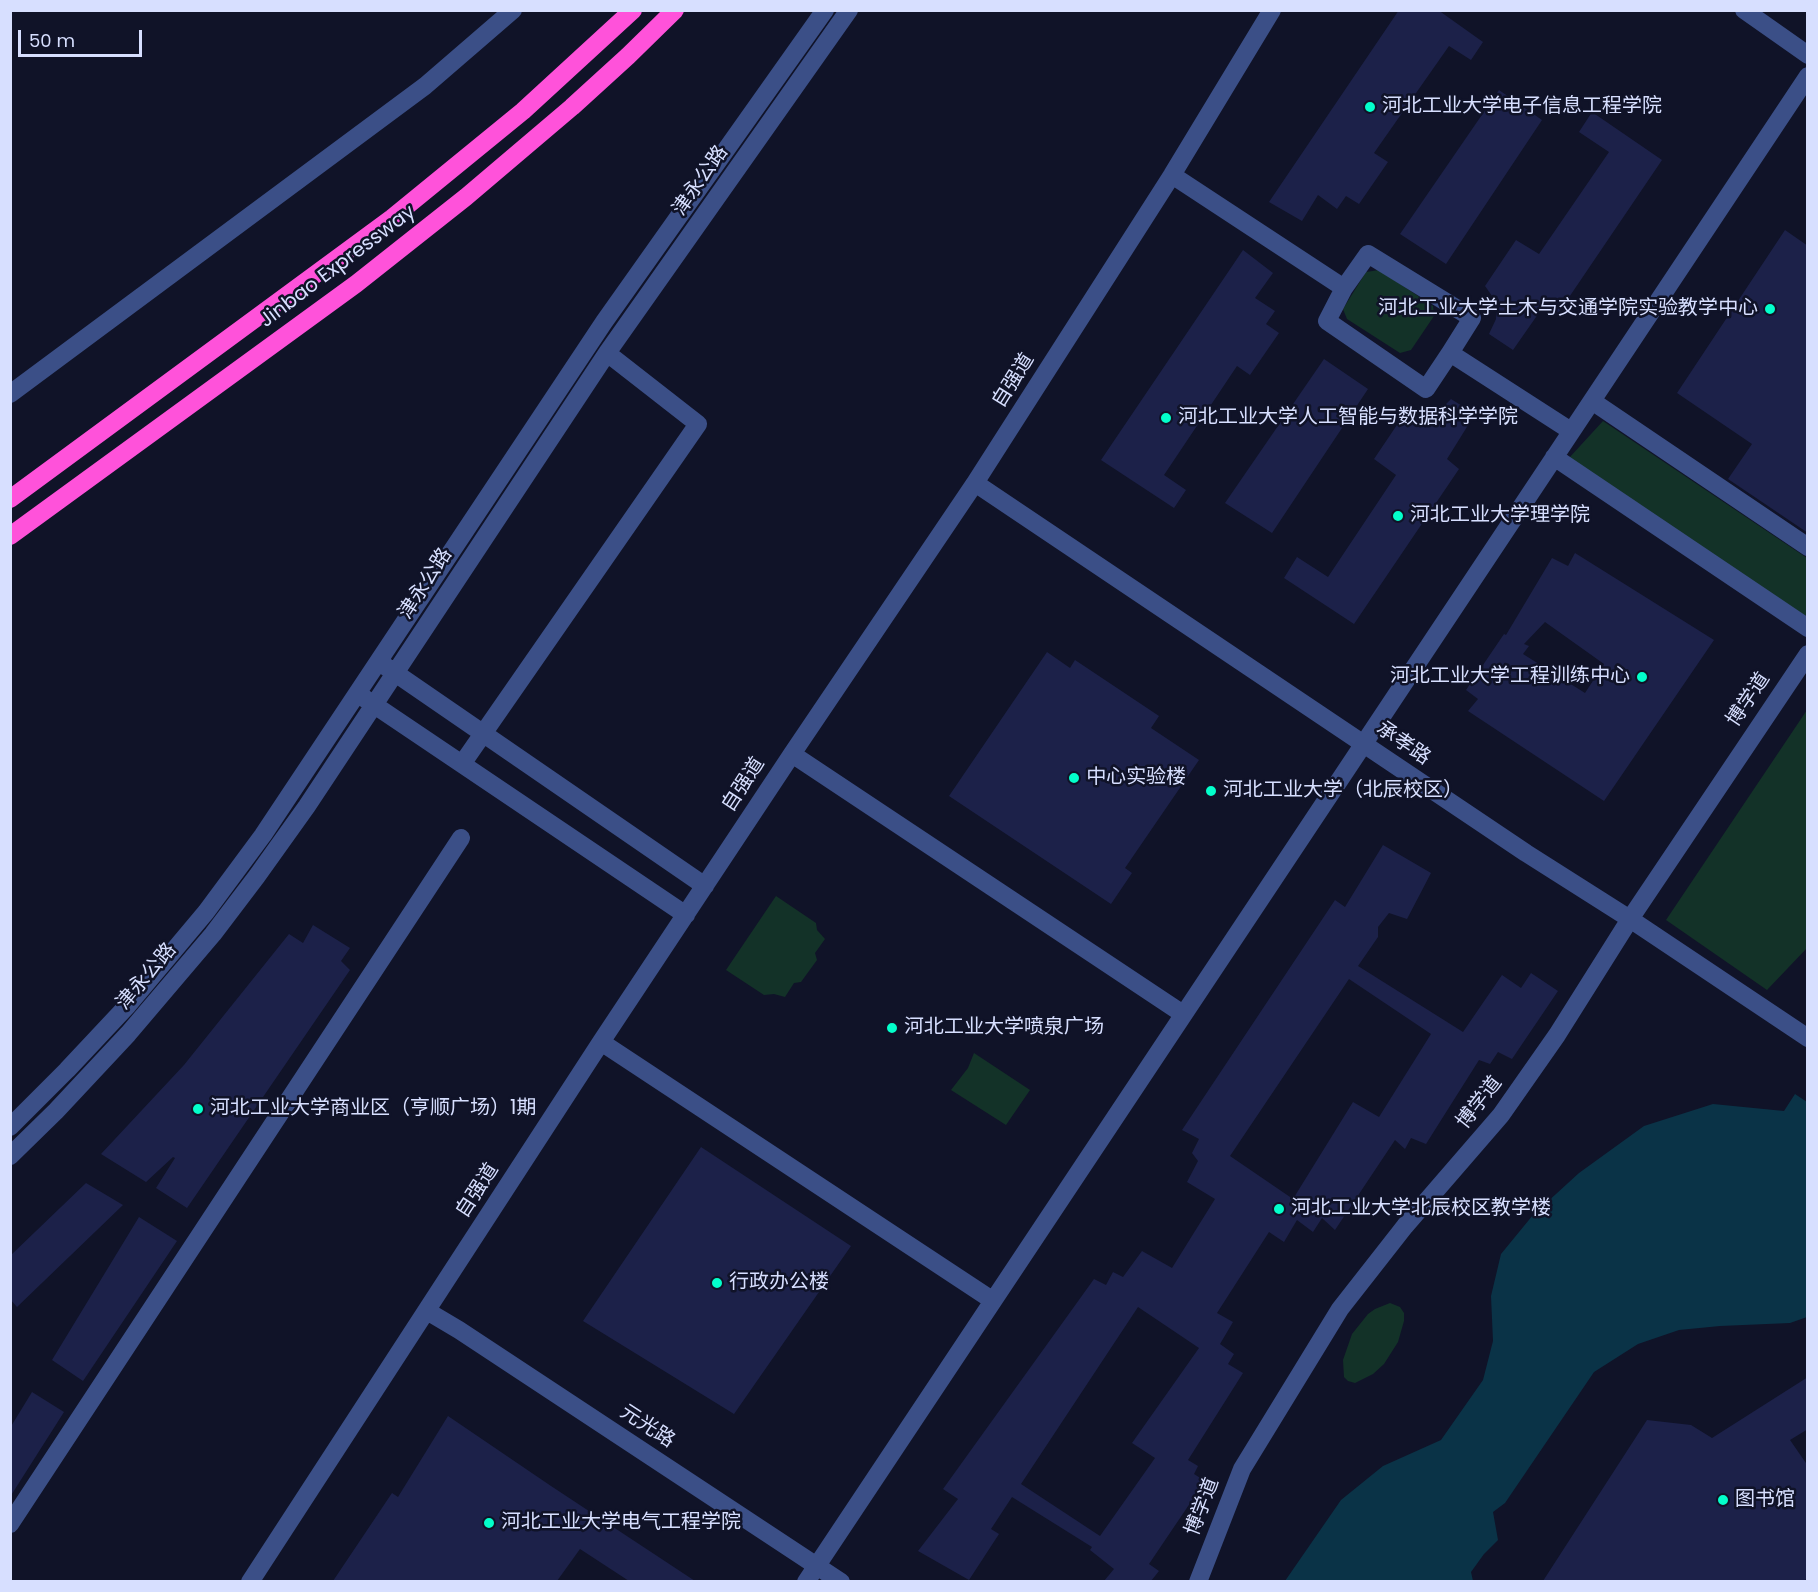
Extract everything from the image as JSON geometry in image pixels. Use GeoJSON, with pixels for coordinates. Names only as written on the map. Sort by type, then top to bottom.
{"type":"FeatureCollection","features":[{"type":"Feature","properties":{"kind":"highway","name":"Jinbao Expressway"},"geometry":{"type":"LineString","coordinates":[[10,499],[392,218],[523,111],[633,10]]}},
{"type":"Feature","properties":{"kind":"highway","name":"Jinbao Expressway"},"geometry":{"type":"LineString","coordinates":[[10,536],[375,269],[466,197],[572,107],[675,10]]}},
{"type":"Feature","properties":{"kind":"street"},"geometry":{"type":"LineString","coordinates":[[10,394],[425,86],[513,10]]}},
{"type":"Feature","properties":{"kind":"street","name":"津永公路"},"geometry":{"type":"LineString","coordinates":[[10,1127],[68,1070],[128,1005],[206,912],[263,835],[598,331],[825,10]]}},
{"type":"Feature","properties":{"kind":"street","name":"自强道"},"geometry":{"type":"LineString","coordinates":[[250,1581],[601,1042],[975,483],[1172,175],[1272,10]]}},
{"type":"Feature","properties":{"kind":"street"},"geometry":{"type":"LineString","coordinates":[[1744,10],[1808,55]]}},
{"type":"Feature","properties":{"kind":"street","name":"津永公路"},"geometry":{"type":"LineString","coordinates":[[10,1156],[107,1058],[213,934],[307,806],[607,353],[843,11]]}},
{"type":"Feature","properties":{"kind":"street"},"geometry":{"type":"LineString","coordinates":[[806,1581],[1808,76]]}},
{"type":"Feature","properties":{"kind":"street"},"geometry":{"type":"LineString","coordinates":[[1172,175],[1344,288]]}},
{"type":"Feature","properties":{"kind":"street"},"geometry":{"type":"LineString","coordinates":[[1368,254],[1472,318],[1450,353],[1426,389],[1327,321],[1344,288],[1368,254]]}},
{"type":"Feature","properties":{"kind":"street"},"geometry":{"type":"LineString","coordinates":[[462,765],[698,424],[607,353]]}},
{"type":"Feature","properties":{"kind":"street"},"geometry":{"type":"LineString","coordinates":[[1450,353],[1571,431]]}},
{"type":"Feature","properties":{"kind":"street"},"geometry":{"type":"LineString","coordinates":[[1592,401],[1808,547]]}},
{"type":"Feature","properties":{"kind":"street"},"geometry":{"type":"LineString","coordinates":[[1554,457],[1808,628]]}},
{"type":"Feature","properties":{"kind":"street","name":"承孝路"},"geometry":{"type":"LineString","coordinates":[[975,483],[1526,854],[1630,919],[1808,1038]]}},
{"type":"Feature","properties":{"kind":"street","name":"博学道"},"geometry":{"type":"LineString","coordinates":[[1198,1581],[1242,1469],[1340,1309],[1405,1226],[1501,1115],[1557,1035],[1630,919],[1808,654]]}},
{"type":"Feature","properties":{"kind":"street"},"geometry":{"type":"LineString","coordinates":[[378,662],[705,886]]}},
{"type":"Feature","properties":{"kind":"street"},"geometry":{"type":"LineString","coordinates":[[358,693],[686,915]]}},
{"type":"Feature","properties":{"kind":"street"},"geometry":{"type":"LineString","coordinates":[[792,754],[1183,1014]]}},
{"type":"Feature","properties":{"kind":"street"},"geometry":{"type":"LineString","coordinates":[[10,1524],[461,838]]}},
{"type":"Feature","properties":{"kind":"street"},"geometry":{"type":"LineString","coordinates":[[601,1042],[992,1300]]}},
{"type":"Feature","properties":{"kind":"street","name":"元光路"},"geometry":{"type":"LineString","coordinates":[[427,1311],[841,1581]]}},
{"type":"Feature","properties":{"kind":"green space"},"geometry":{"type":"Polygon","coordinates":[[[1379,270],[1433,306],[1434,316],[1411,350],[1400,353],[1347,319],[1343,309],[1366,272],[1379,270]]]}},
{"type":"Feature","properties":{"kind":"green space"},"geometry":{"type":"Polygon","coordinates":[[[1603,421],[1807,558],[1807,621],[1569,458],[1603,421]]]}},
{"type":"Feature","properties":{"kind":"green space"},"geometry":{"type":"Polygon","coordinates":[[[1807,710],[1807,948],[1767,990],[1666,920],[1807,710]]]}},
{"type":"Feature","properties":{"kind":"green space"},"geometry":{"type":"Polygon","coordinates":[[[776,896],[816,923],[817,930],[825,939],[815,953],[817,960],[801,982],[794,983],[785,997],[774,994],[764,995],[726,970],[776,896]]]}},
{"type":"Feature","properties":{"kind":"green space"},"geometry":{"type":"Polygon","coordinates":[[[974,1053],[1030,1090],[1006,1125],[951,1090],[968,1068],[974,1053]]]}},
{"type":"Feature","properties":{"kind":"green space"},"geometry":{"type":"Polygon","coordinates":[[[1390,1303],[1400,1307],[1404,1313],[1398,1342],[1384,1364],[1373,1374],[1355,1383],[1348,1381],[1344,1377],[1343,1360],[1352,1334],[1368,1314],[1390,1303]]]}},
{"type":"Feature","properties":{"kind":"water"},"geometry":{"type":"Polygon","coordinates":[[[1795,1094],[1807,1102],[1807,1317],[1790,1323],[1679,1330],[1638,1344],[1594,1372],[1505,1503],[1493,1512],[1498,1540],[1471,1572],[1473,1581],[1285,1581],[1341,1500],[1383,1466],[1441,1440],[1483,1380],[1493,1341],[1491,1296],[1501,1254],[1533,1215],[1579,1173],[1644,1126],[1713,1104],[1784,1111],[1795,1094]]]}},
{"type":"Feature","properties":{"kind":"building","name":"河北工业大学电子信息工程学院"},"geometry":{"type":"Polygon","coordinates":[[[1399,10],[1438,10],[1483,42],[1471,60],[1449,46],[1374,153],[1388,162],[1359,204],[1346,196],[1337,209],[1318,195],[1302,221],[1269,202],[1399,10]]]}},
{"type":"Feature","properties":{"kind":"building"},"geometry":{"type":"Polygon","coordinates":[[[1499,90],[1542,120],[1446,264],[1400,234],[1499,90]]]}},
{"type":"Feature","properties":{"kind":"building"},"geometry":{"type":"Polygon","coordinates":[[[1592,112],[1662,160],[1557,315],[1543,307],[1513,350],[1489,334],[1496,319],[1497,303],[1485,286],[1516,240],[1539,254],[1609,152],[1579,132],[1592,112]]]}},
{"type":"Feature","properties":{"kind":"building","name":"河北工业大学土木与交通学院实验教学中心"},"geometry":{"type":"Polygon","coordinates":[[[1785,230],[1808,246],[1808,533],[1728,479],[1752,444],[1677,393],[1785,230]]]}},
{"type":"Feature","properties":{"kind":"building","name":"河北工业大学人工智能与数据科学学院"},"geometry":{"type":"Polygon","coordinates":[[[1243,250],[1273,273],[1255,298],[1275,311],[1266,324],[1279,333],[1250,375],[1237,366],[1164,475],[1186,490],[1174,508],[1101,460],[1243,250]]]}},
{"type":"Feature","properties":{"kind":"building"},"geometry":{"type":"Polygon","coordinates":[[[1324,359],[1368,389],[1272,533],[1225,503],[1324,359]]]}},
{"type":"Feature","properties":{"kind":"building","name":"河北工业大学理学院"},"geometry":{"type":"Polygon","coordinates":[[[1451,399],[1475,414],[1447,459],[1459,469],[1354,624],[1284,578],[1297,557],[1328,577],[1396,475],[1374,459],[1405,413],[1426,417],[1440,410],[1451,399]]]}},
{"type":"Feature","properties":{"kind":"building","name":"河北工业大学工程训练中心"},"geometry":{"type":"Polygon","coordinates":[[[1575,553],[1714,640],[1604,801],[1468,711],[1478,699],[1466,690],[1504,634],[1506,635],[1552,558],[1568,566],[1575,553]],[[1545,622],[1524,644],[1529,646],[1523,654],[1585,693],[1604,664],[1545,622]]]}},
{"type":"Feature","properties":{"kind":"building","name":"中心实验楼"},"geometry":{"type":"Polygon","coordinates":[[[1047,652],[1070,668],[1075,660],[1159,716],[1151,728],[1199,760],[1125,868],[1132,873],[1111,904],[949,796],[1047,652]]]}},
{"type":"Feature","properties":{"kind":"building","name":"河北工业大学北辰校区教学楼"},"geometry":{"type":"Polygon","coordinates":[[[1383,845],[1431,873],[1407,919],[1389,913],[1378,927],[1378,937],[1358,966],[1463,1032],[1502,975],[1521,988],[1531,973],[1558,991],[1512,1059],[1498,1052],[1490,1064],[1479,1060],[1426,1144],[1411,1138],[1405,1149],[1395,1140],[1335,1230],[1322,1218],[1313,1232],[1297,1220],[1284,1242],[1269,1232],[1217,1313],[1233,1322],[1220,1344],[1234,1354],[1228,1364],[1243,1373],[1188,1460],[1198,1466],[1194,1474],[1205,1481],[1149,1564],[1159,1571],[1151,1581],[1104,1581],[1114,1569],[1090,1550],[1092,1547],[1012,1497],[991,1529],[999,1534],[969,1580],[918,1551],[958,1499],[943,1489],[1094,1279],[1106,1285],[1113,1272],[1123,1277],[1142,1251],[1172,1268],[1215,1199],[1187,1182],[1198,1161],[1192,1153],[1199,1139],[1182,1130],[1335,900],[1345,907],[1383,845]],[[1349,979],[1230,1156],[1293,1199],[1353,1102],[1379,1117],[1431,1034],[1349,979]],[[1138,1307],[1021,1484],[1100,1536],[1155,1458],[1132,1443],[1199,1348],[1138,1307]]]}},
{"type":"Feature","properties":{"kind":"building","name":"河北工业大学商业区（亨顺广场）1期"},"geometry":{"type":"Polygon","coordinates":[[[313,925],[350,948],[341,961],[350,970],[187,1208],[156,1188],[175,1158],[173,1157],[146,1182],[101,1154],[184,1065],[289,934],[303,943],[313,925]]]}},
{"type":"Feature","properties":{"kind":"building","name":"行政办公楼"},"geometry":{"type":"Polygon","coordinates":[[[701,1147],[851,1246],[734,1414],[583,1321],[701,1147]]]}},
{"type":"Feature","properties":{"kind":"building"},"geometry":{"type":"Polygon","coordinates":[[[86,1183],[123,1205],[17,1307],[10,1299],[10,1256],[86,1183]]]}},
{"type":"Feature","properties":{"kind":"building"},"geometry":{"type":"Polygon","coordinates":[[[139,1217],[177,1241],[83,1381],[52,1360],[139,1217]]]}},
{"type":"Feature","properties":{"kind":"building","name":"图书馆"},"geometry":{"type":"Polygon","coordinates":[[[1808,1377],[1808,1429],[1790,1440],[1808,1466],[1808,1578],[1803,1581],[1543,1581],[1647,1420],[1691,1425],[1712,1438],[1808,1377]]]}},
{"type":"Feature","properties":{"kind":"building"},"geometry":{"type":"Polygon","coordinates":[[[32,1392],[64,1412],[10,1497],[10,1428],[32,1392]]]}},
{"type":"Feature","properties":{"kind":"building","name":"河北工业大学电气工程学院"},"geometry":{"type":"Polygon","coordinates":[[[448,1416],[695,1581],[629,1581],[580,1549],[557,1581],[333,1581],[392,1493],[398,1497],[448,1416]]]}},
{"type":"Feature","properties":{"kind":"place","name":"河北工业大学电子信息工程学院"},"geometry":{"type":"Point","coordinates":[1370,107]}},
{"type":"Feature","properties":{"kind":"place","name":"河北工业大学土木与交通学院实验教学中心"},"geometry":{"type":"Point","coordinates":[1770,309]}},
{"type":"Feature","properties":{"kind":"place","name":"河北工业大学人工智能与数据科学学院"},"geometry":{"type":"Point","coordinates":[1166,418]}},
{"type":"Feature","properties":{"kind":"place","name":"河北工业大学理学院"},"geometry":{"type":"Point","coordinates":[1398,516]}},
{"type":"Feature","properties":{"kind":"place","name":"河北工业大学工程训练中心"},"geometry":{"type":"Point","coordinates":[1642,677]}},
{"type":"Feature","properties":{"kind":"place","name":"中心实验楼"},"geometry":{"type":"Point","coordinates":[1074,778]}},
{"type":"Feature","properties":{"kind":"place","name":"河北工业大学（北辰校区）"},"geometry":{"type":"Point","coordinates":[1211,791]}},
{"type":"Feature","properties":{"kind":"place","name":"河北工业大学喷泉广场"},"geometry":{"type":"Point","coordinates":[892,1028]}},
{"type":"Feature","properties":{"kind":"place","name":"河北工业大学商业区（亨顺广场）1期"},"geometry":{"type":"Point","coordinates":[198,1109]}},
{"type":"Feature","properties":{"kind":"place","name":"河北工业大学北辰校区教学楼"},"geometry":{"type":"Point","coordinates":[1279,1209]}},
{"type":"Feature","properties":{"kind":"place","name":"行政办公楼"},"geometry":{"type":"Point","coordinates":[717,1283]}},
{"type":"Feature","properties":{"kind":"place","name":"图书馆"},"geometry":{"type":"Point","coordinates":[1723,1500]}},
{"type":"Feature","properties":{"kind":"place","name":"河北工业大学电气工程学院"},"geometry":{"type":"Point","coordinates":[489,1523]}}]}
